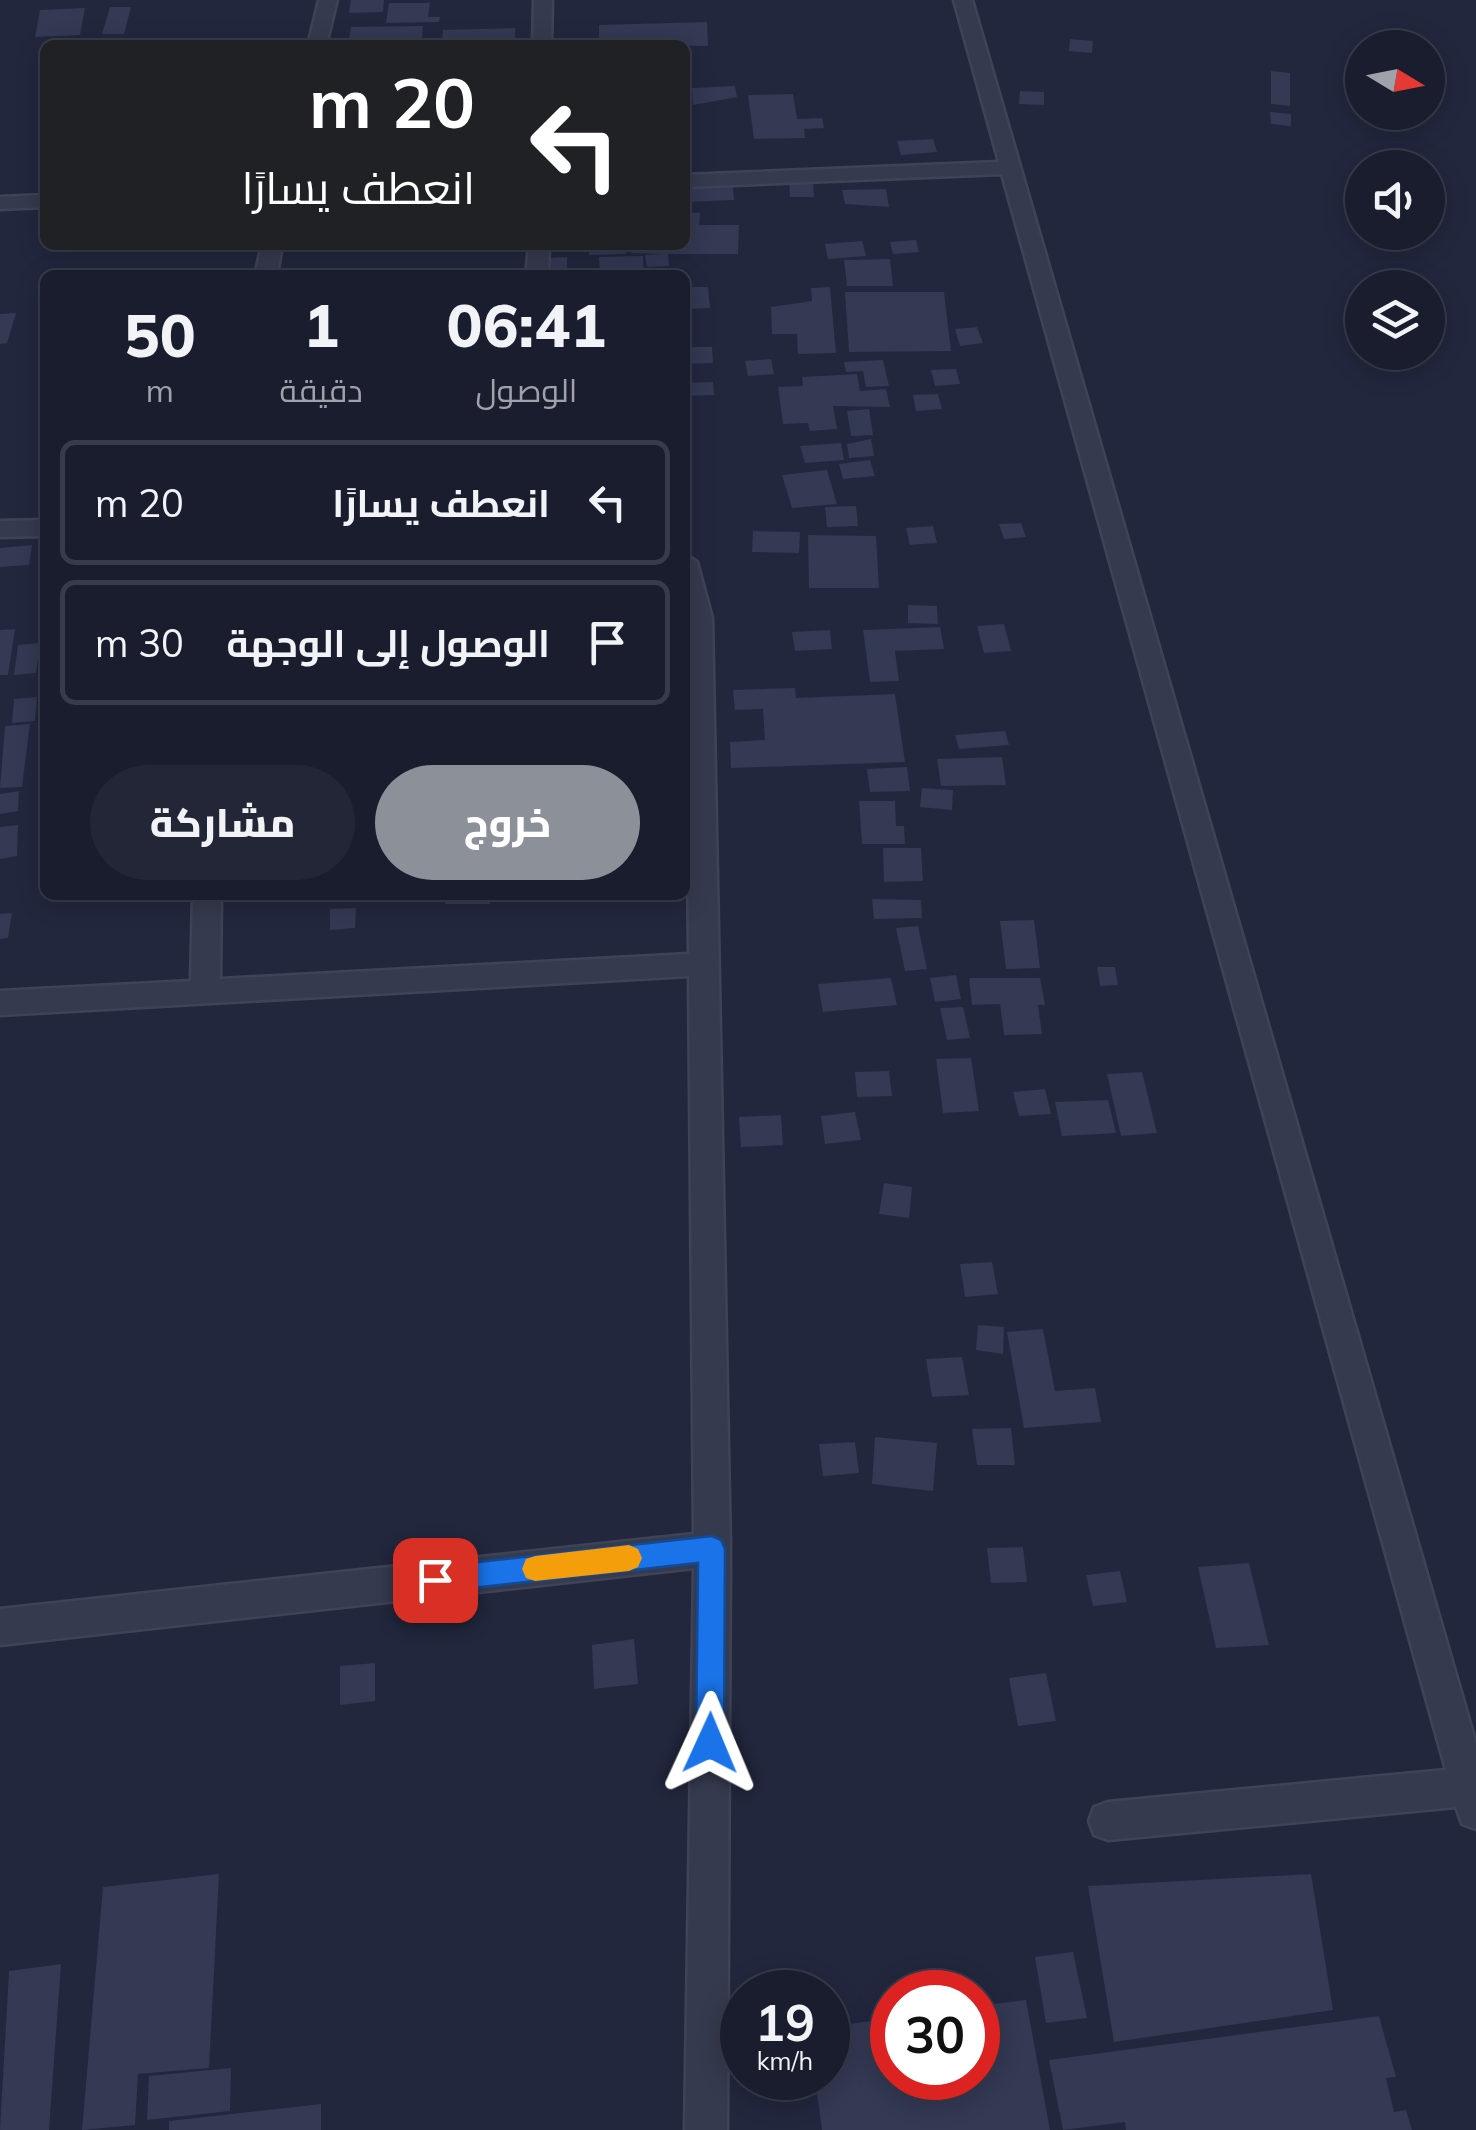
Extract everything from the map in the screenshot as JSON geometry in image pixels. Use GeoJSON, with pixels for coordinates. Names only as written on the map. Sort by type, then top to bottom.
{"type":"FeatureCollection","features":[{"type":"Feature","properties":{"kind":"street"},"geometry":{"type":"LineString","coordinates":[[319,40],[328,0]]}},
{"type":"Feature","properties":{"kind":"street"},"geometry":{"type":"LineString","coordinates":[[542,40],[543,0]]}},
{"type":"Feature","properties":{"kind":"street"},"geometry":{"type":"LineString","coordinates":[[963,0],[1473,1798],[1108,1822]]}},
{"type":"Feature","properties":{"kind":"street"},"geometry":{"type":"LineString","coordinates":[[690,182],[1010,168]]}},
{"type":"Feature","properties":{"kind":"street"},"geometry":{"type":"LineString","coordinates":[[0,203],[40,201]]}},
{"type":"Feature","properties":{"kind":"street"},"geometry":{"type":"LineString","coordinates":[[0,529],[40,528]]}},
{"type":"Feature","properties":{"kind":"street"},"geometry":{"type":"LineString","coordinates":[[690,582],[699,618],[712,1549],[706,2130]]}},
{"type":"Feature","properties":{"kind":"street"},"geometry":{"type":"LineString","coordinates":[[205,991],[208,900]]}},
{"type":"Feature","properties":{"kind":"street"},"geometry":{"type":"LineString","coordinates":[[0,1003],[704,964]]}},
{"type":"Feature","properties":{"kind":"street"},"geometry":{"type":"LineString","coordinates":[[0,1627],[712,1549]]}},
{"type":"Feature","properties":{"kind":"building"},"geometry":{"type":"Polygon","coordinates":[[[351,0],[384,0],[383,12],[349,13],[351,0]]]}},
{"type":"Feature","properties":{"kind":"building"},"geometry":{"type":"Polygon","coordinates":[[[389,3],[430,3],[428,17],[440,17],[439,22],[386,23],[389,3]]]}},
{"type":"Feature","properties":{"kind":"building"},"geometry":{"type":"Polygon","coordinates":[[[110,7],[131,7],[124,34],[102,34],[110,7]]]}},
{"type":"Feature","properties":{"kind":"building"},"geometry":{"type":"Polygon","coordinates":[[[85,8],[80,35],[35,37],[40,10],[85,8]]]}},
{"type":"Feature","properties":{"kind":"building"},"geometry":{"type":"Polygon","coordinates":[[[707,22],[708,46],[690,46],[690,40],[599,40],[599,25],[707,22]]]}},
{"type":"Feature","properties":{"kind":"building"},"geometry":{"type":"Polygon","coordinates":[[[423,26],[422,40],[349,40],[351,27],[423,26]]]}},
{"type":"Feature","properties":{"kind":"building"},"geometry":{"type":"Polygon","coordinates":[[[515,28],[515,40],[442,40],[443,30],[515,28]]]}},
{"type":"Feature","properties":{"kind":"building"},"geometry":{"type":"Polygon","coordinates":[[[1070,39],[1093,41],[1092,53],[1069,51],[1070,39]]]}},
{"type":"Feature","properties":{"kind":"building"},"geometry":{"type":"Polygon","coordinates":[[[1271,71],[1290,73],[1290,106],[1271,104],[1271,71]]]}},
{"type":"Feature","properties":{"kind":"building"},"geometry":{"type":"Polygon","coordinates":[[[735,86],[737,97],[693,105],[692,88],[735,86]]]}},
{"type":"Feature","properties":{"kind":"building"},"geometry":{"type":"Polygon","coordinates":[[[1020,91],[1044,92],[1044,105],[1019,104],[1020,91]]]}},
{"type":"Feature","properties":{"kind":"building"},"geometry":{"type":"Polygon","coordinates":[[[793,94],[797,119],[822,118],[824,128],[804,129],[805,138],[754,139],[748,95],[793,94]]]}},
{"type":"Feature","properties":{"kind":"building"},"geometry":{"type":"Polygon","coordinates":[[[1270,112],[1291,114],[1291,126],[1271,124],[1270,112]]]}},
{"type":"Feature","properties":{"kind":"building"},"geometry":{"type":"Polygon","coordinates":[[[933,139],[937,152],[901,155],[897,141],[933,139]]]}},
{"type":"Feature","properties":{"kind":"building"},"geometry":{"type":"Polygon","coordinates":[[[789,182],[813,182],[814,197],[790,197],[789,182]]]}},
{"type":"Feature","properties":{"kind":"building"},"geometry":{"type":"Polygon","coordinates":[[[733,186],[734,200],[690,202],[690,187],[733,186]]]}},
{"type":"Feature","properties":{"kind":"building"},"geometry":{"type":"Polygon","coordinates":[[[886,189],[889,207],[845,204],[842,190],[886,189]]]}},
{"type":"Feature","properties":{"kind":"building"},"geometry":{"type":"Polygon","coordinates":[[[690,213],[700,213],[699,225],[739,225],[738,254],[668,254],[669,266],[647,267],[645,255],[660,254],[631,253],[690,250],[690,213]]]}},
{"type":"Feature","properties":{"kind":"building"},"geometry":{"type":"Polygon","coordinates":[[[916,240],[919,252],[893,254],[890,242],[916,240]]]}},
{"type":"Feature","properties":{"kind":"building"},"geometry":{"type":"Polygon","coordinates":[[[862,241],[866,256],[828,259],[825,244],[862,241]]]}},
{"type":"Feature","properties":{"kind":"building"},"geometry":{"type":"Polygon","coordinates":[[[588,250],[626,250],[626,254],[589,255],[588,250]]]}},
{"type":"Feature","properties":{"kind":"building"},"geometry":{"type":"Polygon","coordinates":[[[643,256],[644,270],[600,270],[599,257],[643,256]]]}},
{"type":"Feature","properties":{"kind":"building"},"geometry":{"type":"Polygon","coordinates":[[[567,257],[567,270],[548,270],[548,258],[567,257]]]}},
{"type":"Feature","properties":{"kind":"building"},"geometry":{"type":"Polygon","coordinates":[[[890,259],[893,286],[847,286],[844,260],[890,259]]]}},
{"type":"Feature","properties":{"kind":"building"},"geometry":{"type":"Polygon","coordinates":[[[690,287],[708,287],[710,308],[690,309],[690,287]]]}},
{"type":"Feature","properties":{"kind":"building"},"geometry":{"type":"Polygon","coordinates":[[[830,287],[836,353],[798,354],[797,334],[772,334],[771,307],[812,301],[811,288],[830,287]]]}},
{"type":"Feature","properties":{"kind":"building"},"geometry":{"type":"Polygon","coordinates":[[[845,292],[944,292],[951,351],[849,352],[845,292]]]}},
{"type":"Feature","properties":{"kind":"building"},"geometry":{"type":"Polygon","coordinates":[[[16,313],[7,343],[0,344],[0,314],[16,313]]]}},
{"type":"Feature","properties":{"kind":"building"},"geometry":{"type":"Polygon","coordinates":[[[977,327],[983,343],[960,346],[955,329],[977,327]]]}},
{"type":"Feature","properties":{"kind":"building"},"geometry":{"type":"Polygon","coordinates":[[[690,347],[712,347],[713,363],[690,364],[690,347]]]}},
{"type":"Feature","properties":{"kind":"building"},"geometry":{"type":"Polygon","coordinates":[[[771,359],[774,374],[748,376],[745,361],[771,359]]]}},
{"type":"Feature","properties":{"kind":"building"},"geometry":{"type":"Polygon","coordinates":[[[883,360],[889,386],[866,387],[863,371],[846,372],[844,362],[883,360]]]}},
{"type":"Feature","properties":{"kind":"building"},"geometry":{"type":"Polygon","coordinates":[[[956,369],[960,384],[935,386],[931,370],[956,369]]]}},
{"type":"Feature","properties":{"kind":"building"},"geometry":{"type":"Polygon","coordinates":[[[857,374],[860,391],[886,389],[890,407],[833,406],[837,429],[810,431],[808,423],[783,424],[778,387],[803,386],[802,377],[857,374]]]}},
{"type":"Feature","properties":{"kind":"building"},"geometry":{"type":"Polygon","coordinates":[[[713,382],[714,395],[690,396],[690,383],[713,382]]]}},
{"type":"Feature","properties":{"kind":"building"},"geometry":{"type":"Polygon","coordinates":[[[938,394],[942,409],[916,411],[913,395],[938,394]]]}},
{"type":"Feature","properties":{"kind":"building"},"geometry":{"type":"Polygon","coordinates":[[[869,409],[873,435],[851,436],[847,411],[869,409]]]}},
{"type":"Feature","properties":{"kind":"building"},"geometry":{"type":"Polygon","coordinates":[[[871,439],[874,456],[849,458],[847,444],[871,439]]]}},
{"type":"Feature","properties":{"kind":"building"},"geometry":{"type":"Polygon","coordinates":[[[841,443],[844,460],[805,463],[800,446],[841,443]]]}},
{"type":"Feature","properties":{"kind":"building"},"geometry":{"type":"Polygon","coordinates":[[[870,460],[875,476],[843,479],[839,464],[870,460]]]}},
{"type":"Feature","properties":{"kind":"building"},"geometry":{"type":"Polygon","coordinates":[[[827,470],[837,504],[792,508],[782,475],[827,470]]]}},
{"type":"Feature","properties":{"kind":"building"},"geometry":{"type":"Polygon","coordinates":[[[856,506],[858,526],[827,527],[825,507],[856,506]]]}},
{"type":"Feature","properties":{"kind":"building"},"geometry":{"type":"Polygon","coordinates":[[[1021,523],[1026,537],[1004,539],[999,524],[1021,523]]]}},
{"type":"Feature","properties":{"kind":"building"},"geometry":{"type":"Polygon","coordinates":[[[933,526],[937,543],[910,545],[906,528],[933,526]]]}},
{"type":"Feature","properties":{"kind":"building"},"geometry":{"type":"Polygon","coordinates":[[[753,531],[800,532],[799,553],[752,552],[753,531]]]}},
{"type":"Feature","properties":{"kind":"building"},"geometry":{"type":"Polygon","coordinates":[[[808,535],[876,536],[879,588],[809,588],[808,535]]]}},
{"type":"Feature","properties":{"kind":"building"},"geometry":{"type":"Polygon","coordinates":[[[32,545],[29,565],[0,567],[0,548],[32,545]]]}},
{"type":"Feature","properties":{"kind":"building"},"geometry":{"type":"Polygon","coordinates":[[[908,605],[937,606],[938,624],[908,623],[908,605]]]}},
{"type":"Feature","properties":{"kind":"building"},"geometry":{"type":"Polygon","coordinates":[[[1004,624],[1011,651],[984,653],[977,626],[1004,624]]]}},
{"type":"Feature","properties":{"kind":"building"},"geometry":{"type":"Polygon","coordinates":[[[940,627],[944,649],[895,651],[899,681],[870,682],[863,630],[940,627]]]}},
{"type":"Feature","properties":{"kind":"building"},"geometry":{"type":"Polygon","coordinates":[[[15,629],[8,675],[0,675],[0,630],[15,629]]]}},
{"type":"Feature","properties":{"kind":"building"},"geometry":{"type":"Polygon","coordinates":[[[830,630],[832,649],[795,651],[792,632],[830,630]]]}},
{"type":"Feature","properties":{"kind":"building"},"geometry":{"type":"Polygon","coordinates":[[[40,643],[36,673],[14,675],[18,645],[40,643]]]}},
{"type":"Feature","properties":{"kind":"building"},"geometry":{"type":"Polygon","coordinates":[[[795,688],[796,698],[895,694],[905,762],[731,768],[730,742],[765,740],[763,709],[735,710],[733,690],[795,688]]]}},
{"type":"Feature","properties":{"kind":"building"},"geometry":{"type":"Polygon","coordinates":[[[37,697],[35,721],[12,723],[14,699],[37,697]]]}},
{"type":"Feature","properties":{"kind":"building"},"geometry":{"type":"Polygon","coordinates":[[[30,724],[22,787],[0,788],[5,726],[30,724]]]}},
{"type":"Feature","properties":{"kind":"building"},"geometry":{"type":"Polygon","coordinates":[[[1005,731],[1009,745],[959,749],[955,735],[1005,731]]]}},
{"type":"Feature","properties":{"kind":"building"},"geometry":{"type":"Polygon","coordinates":[[[1002,757],[1006,785],[941,786],[937,759],[1002,757]]]}},
{"type":"Feature","properties":{"kind":"building"},"geometry":{"type":"Polygon","coordinates":[[[907,767],[910,791],[870,792],[867,769],[907,767]]]}},
{"type":"Feature","properties":{"kind":"building"},"geometry":{"type":"Polygon","coordinates":[[[922,788],[953,790],[952,810],[920,807],[922,788]]]}},
{"type":"Feature","properties":{"kind":"building"},"geometry":{"type":"Polygon","coordinates":[[[19,791],[18,811],[0,814],[0,794],[19,791]]]}},
{"type":"Feature","properties":{"kind":"building"},"geometry":{"type":"Polygon","coordinates":[[[859,801],[895,801],[896,826],[904,826],[905,844],[862,844],[859,801]]]}},
{"type":"Feature","properties":{"kind":"building"},"geometry":{"type":"Polygon","coordinates":[[[18,825],[17,856],[0,859],[0,827],[18,825]]]}},
{"type":"Feature","properties":{"kind":"building"},"geometry":{"type":"Polygon","coordinates":[[[883,848],[921,848],[923,881],[884,882],[883,848]]]}},
{"type":"Feature","properties":{"kind":"building"},"geometry":{"type":"Polygon","coordinates":[[[872,899],[921,900],[922,918],[874,919],[872,899]]]}},
{"type":"Feature","properties":{"kind":"building"},"geometry":{"type":"Polygon","coordinates":[[[445,900],[490,900],[490,904],[445,904],[445,900]]]}},
{"type":"Feature","properties":{"kind":"building"},"geometry":{"type":"Polygon","coordinates":[[[356,908],[355,928],[330,930],[330,909],[356,908]]]}},
{"type":"Feature","properties":{"kind":"building"},"geometry":{"type":"Polygon","coordinates":[[[12,913],[8,938],[0,939],[0,914],[12,913]]]}},
{"type":"Feature","properties":{"kind":"building"},"geometry":{"type":"Polygon","coordinates":[[[1034,920],[1040,968],[1006,969],[1000,921],[1034,920]]]}},
{"type":"Feature","properties":{"kind":"building"},"geometry":{"type":"Polygon","coordinates":[[[918,926],[927,969],[905,971],[896,928],[918,926]]]}},
{"type":"Feature","properties":{"kind":"building"},"geometry":{"type":"Polygon","coordinates":[[[1097,967],[1115,967],[1118,985],[1100,986],[1097,967]]]}},
{"type":"Feature","properties":{"kind":"building"},"geometry":{"type":"Polygon","coordinates":[[[956,975],[961,999],[935,1002],[930,978],[956,975]]]}},
{"type":"Feature","properties":{"kind":"building"},"geometry":{"type":"Polygon","coordinates":[[[891,978],[897,1005],[823,1012],[818,984],[891,978]]]}},
{"type":"Feature","properties":{"kind":"building"},"geometry":{"type":"Polygon","coordinates":[[[969,978],[1040,978],[1045,1005],[1038,1005],[1042,1034],[1004,1035],[1000,1004],[972,1005],[969,978]]]}},
{"type":"Feature","properties":{"kind":"building"},"geometry":{"type":"Polygon","coordinates":[[[963,1007],[970,1038],[947,1040],[940,1008],[963,1007]]]}},
{"type":"Feature","properties":{"kind":"building"},"geometry":{"type":"Polygon","coordinates":[[[971,1058],[979,1111],[943,1113],[936,1059],[971,1058]]]}},
{"type":"Feature","properties":{"kind":"building"},"geometry":{"type":"Polygon","coordinates":[[[889,1071],[892,1096],[857,1097],[855,1072],[889,1071]]]}},
{"type":"Feature","properties":{"kind":"building"},"geometry":{"type":"Polygon","coordinates":[[[1142,1072],[1157,1133],[1121,1136],[1107,1074],[1142,1072]]]}},
{"type":"Feature","properties":{"kind":"building"},"geometry":{"type":"Polygon","coordinates":[[[1045,1089],[1051,1114],[1019,1116],[1013,1092],[1045,1089]]]}},
{"type":"Feature","properties":{"kind":"building"},"geometry":{"type":"Polygon","coordinates":[[[1108,1100],[1116,1133],[1062,1136],[1055,1102],[1108,1100]]]}},
{"type":"Feature","properties":{"kind":"building"},"geometry":{"type":"Polygon","coordinates":[[[855,1112],[861,1140],[825,1144],[821,1116],[855,1112]]]}},
{"type":"Feature","properties":{"kind":"building"},"geometry":{"type":"Polygon","coordinates":[[[781,1115],[783,1145],[741,1147],[739,1117],[781,1115]]]}},
{"type":"Feature","properties":{"kind":"building"},"geometry":{"type":"Polygon","coordinates":[[[884,1183],[912,1187],[909,1218],[879,1214],[884,1183]]]}},
{"type":"Feature","properties":{"kind":"building"},"geometry":{"type":"Polygon","coordinates":[[[992,1262],[998,1294],[965,1297],[960,1264],[992,1262]]]}},
{"type":"Feature","properties":{"kind":"building"},"geometry":{"type":"Polygon","coordinates":[[[978,1325],[1004,1327],[1003,1354],[976,1350],[978,1325]]]}},
{"type":"Feature","properties":{"kind":"building"},"geometry":{"type":"Polygon","coordinates":[[[1043,1329],[1055,1391],[1095,1388],[1101,1422],[1024,1428],[1007,1332],[1043,1329]]]}},
{"type":"Feature","properties":{"kind":"building"},"geometry":{"type":"Polygon","coordinates":[[[962,1357],[969,1395],[932,1397],[926,1359],[962,1357]]]}},
{"type":"Feature","properties":{"kind":"building"},"geometry":{"type":"Polygon","coordinates":[[[1011,1428],[1015,1465],[977,1465],[972,1429],[1011,1428]]]}},
{"type":"Feature","properties":{"kind":"building"},"geometry":{"type":"Polygon","coordinates":[[[875,1437],[937,1443],[933,1491],[872,1484],[875,1437]]]}},
{"type":"Feature","properties":{"kind":"building"},"geometry":{"type":"Polygon","coordinates":[[[855,1442],[859,1473],[823,1476],[819,1444],[855,1442]]]}},
{"type":"Feature","properties":{"kind":"building"},"geometry":{"type":"Polygon","coordinates":[[[1023,1547],[1027,1582],[991,1583],[987,1548],[1023,1547]]]}},
{"type":"Feature","properties":{"kind":"building"},"geometry":{"type":"Polygon","coordinates":[[[1249,1563],[1269,1645],[1216,1648],[1198,1567],[1249,1563]]]}},
{"type":"Feature","properties":{"kind":"building"},"geometry":{"type":"Polygon","coordinates":[[[1120,1571],[1127,1602],[1093,1606],[1086,1575],[1120,1571]]]}},
{"type":"Feature","properties":{"kind":"building"},"geometry":{"type":"Polygon","coordinates":[[[634,1639],[638,1684],[594,1689],[592,1645],[634,1639]]]}},
{"type":"Feature","properties":{"kind":"building"},"geometry":{"type":"Polygon","coordinates":[[[375,1663],[375,1701],[340,1705],[340,1666],[375,1663]]]}},
{"type":"Feature","properties":{"kind":"building"},"geometry":{"type":"Polygon","coordinates":[[[1046,1673],[1056,1721],[1018,1726],[1009,1678],[1046,1673]]]}},
{"type":"Feature","properties":{"kind":"building"},"geometry":{"type":"Polygon","coordinates":[[[219,1874],[209,2068],[138,2074],[135,2125],[82,2130],[103,1887],[219,1874]]]}},
{"type":"Feature","properties":{"kind":"building"},"geometry":{"type":"Polygon","coordinates":[[[1311,1874],[1333,2010],[1114,2042],[1088,1886],[1311,1874]]]}},
{"type":"Feature","properties":{"kind":"building"},"geometry":{"type":"Polygon","coordinates":[[[1073,1952],[1087,2018],[1046,2023],[1035,1957],[1073,1952]]]}},
{"type":"Feature","properties":{"kind":"building"},"geometry":{"type":"Polygon","coordinates":[[[61,1964],[49,2130],[0,2130],[9,1971],[61,1964]]]}},
{"type":"Feature","properties":{"kind":"building"},"geometry":{"type":"Polygon","coordinates":[[[1026,2000],[1050,2130],[822,2130],[818,2100],[850,2100],[850,2024],[870,2021],[870,2100],[1000,2100],[1000,2003],[1026,2000]]]}},
{"type":"Feature","properties":{"kind":"building"},"geometry":{"type":"Polygon","coordinates":[[[1379,2016],[1396,2077],[1386,2078],[1394,2112],[1406,2110],[1412,2130],[1126,2130],[1125,2122],[1063,2130],[1049,2060],[1379,2016]]]}},
{"type":"Feature","properties":{"kind":"building"},"geometry":{"type":"Polygon","coordinates":[[[231,2068],[230,2111],[147,2120],[149,2076],[231,2068]]]}},
{"type":"Feature","properties":{"kind":"building"},"geometry":{"type":"Polygon","coordinates":[[[321,2104],[321,2130],[169,2130],[169,2121],[321,2104]]]}},
{"type":"Feature","properties":{"kind":"slow traffic"},"geometry":{"type":"LineString","coordinates":[[535,1569],[629,1558]]}},
{"type":"Feature","properties":{"kind":"route"},"geometry":{"type":"LineString","coordinates":[[435,1580],[712,1549],[710,1743]]}}]}
